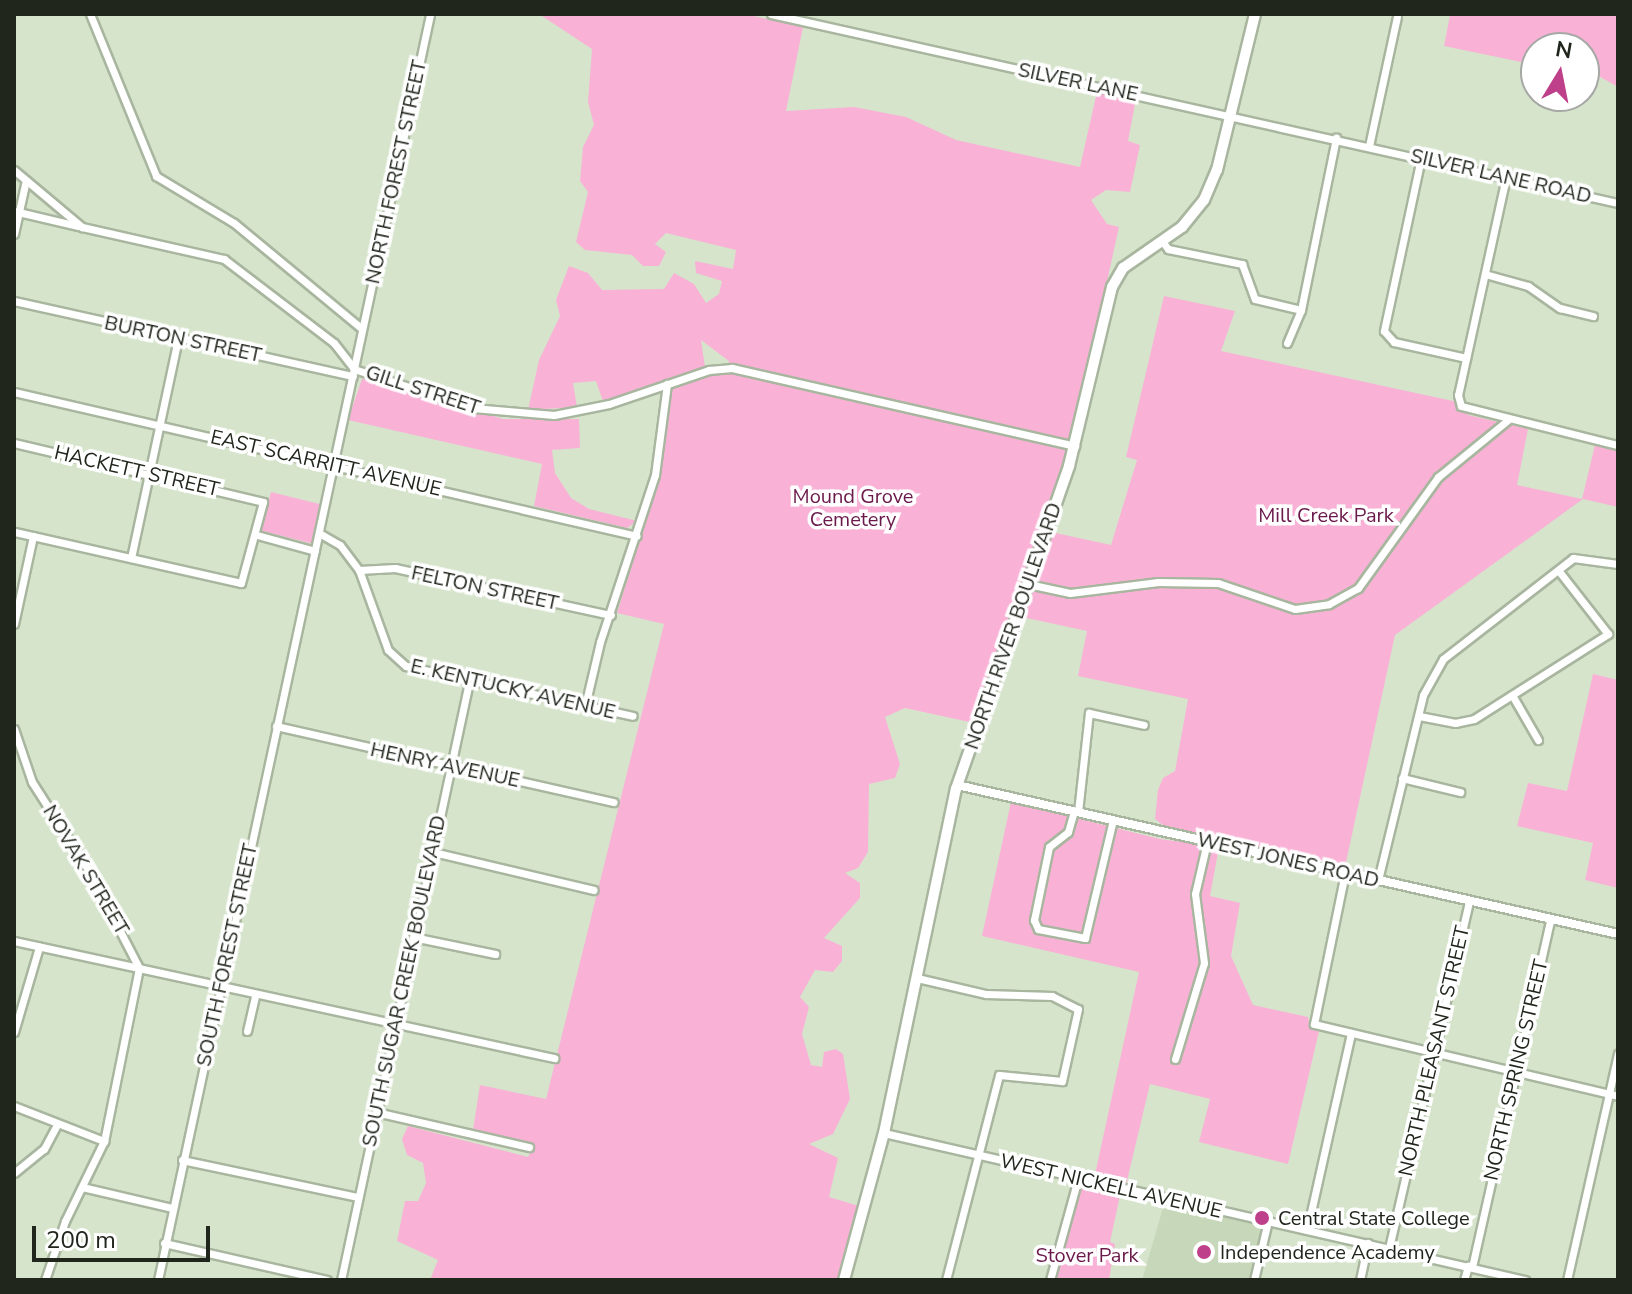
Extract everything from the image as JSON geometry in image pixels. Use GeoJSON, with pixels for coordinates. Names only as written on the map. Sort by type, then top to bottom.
{"type":"FeatureCollection","features":[{"type":"Feature","properties":{"kind":"main road","name":"NORTH RIVER BOULEVARD"},"geometry":{"type":"LineString","coordinates":[[844,1280],[884,1133],[957,785],[1075,446],[1112,287],[1130,260],[1182,227],[1204,200],[1230,115],[1255,14]]}},
{"type":"Feature","properties":{"kind":"street"},"geometry":{"type":"LineString","coordinates":[[90,14],[156,176],[234,223],[362,329]]}},
{"type":"Feature","properties":{"kind":"street","name":"NORTH FOREST STREET"},"geometry":{"type":"LineString","coordinates":[[353,372],[430,14]]}},
{"type":"Feature","properties":{"kind":"street","name":"SILVER LANE"},"geometry":{"type":"LineString","coordinates":[[771,14],[1385,149]]}},
{"type":"Feature","properties":{"kind":"street"},"geometry":{"type":"LineString","coordinates":[[1369,146],[1397,17]]}},
{"type":"Feature","properties":{"kind":"street"},"geometry":{"type":"LineString","coordinates":[[1287,343],[1301,310],[1336,138]]}},
{"type":"Feature","properties":{"kind":"street","name":"SILVER LANE ROAD"},"geometry":{"type":"LineString","coordinates":[[1385,149],[1618,203]]}},
{"type":"Feature","properties":{"kind":"street"},"geometry":{"type":"LineString","coordinates":[[1421,158],[1384,331],[1394,342],[1466,358]]}},
{"type":"Feature","properties":{"kind":"street","name":"GILL STREET"},"geometry":{"type":"LineString","coordinates":[[14,170],[82,227],[224,259],[334,343],[353,372],[473,408],[526,416],[582,411],[709,370],[732,368],[1075,446]]}},
{"type":"Feature","properties":{"kind":"street"},"geometry":{"type":"LineString","coordinates":[[1506,177],[1466,358],[1460,404],[1618,445]]}},
{"type":"Feature","properties":{"kind":"street"},"geometry":{"type":"LineString","coordinates":[[14,234],[16,212],[26,180]]}},
{"type":"Feature","properties":{"kind":"street"},"geometry":{"type":"LineString","coordinates":[[16,212],[82,227]]}},
{"type":"Feature","properties":{"kind":"street"},"geometry":{"type":"LineString","coordinates":[[1162,241],[1168,249],[1242,264],[1255,299],[1301,310]]}},
{"type":"Feature","properties":{"kind":"street"},"geometry":{"type":"LineString","coordinates":[[1485,274],[1528,286],[1560,308],[1593,316]]}},
{"type":"Feature","properties":{"kind":"street","name":"BURTON STREET"},"geometry":{"type":"LineString","coordinates":[[14,301],[178,338],[353,372]]}},
{"type":"Feature","properties":{"kind":"street"},"geometry":{"type":"LineString","coordinates":[[131,558],[178,338]]}},
{"type":"Feature","properties":{"kind":"street"},"geometry":{"type":"LineString","coordinates":[[14,532],[241,583],[257,535],[315,551],[353,372]]}},
{"type":"Feature","properties":{"kind":"street"},"geometry":{"type":"LineString","coordinates":[[585,706],[637,536],[664,433],[667,384]]}},
{"type":"Feature","properties":{"kind":"street","name":"EAST SCARRITT AVENUE"},"geometry":{"type":"LineString","coordinates":[[14,392],[637,536]]}},
{"type":"Feature","properties":{"kind":"street"},"geometry":{"type":"LineString","coordinates":[[1028,584],[1070,593],[1158,582],[1218,583],[1295,609],[1329,604],[1358,588],[1438,477],[1509,419]]}},
{"type":"Feature","properties":{"kind":"street","name":"HACKETT STREET"},"geometry":{"type":"LineString","coordinates":[[14,443],[259,499],[263,502],[257,535]]}},
{"type":"Feature","properties":{"kind":"street"},"geometry":{"type":"LineString","coordinates":[[319,533],[340,545],[359,570]]}},
{"type":"Feature","properties":{"kind":"street"},"geometry":{"type":"LineString","coordinates":[[14,624],[33,536]]}},
{"type":"Feature","properties":{"kind":"street","name":"SOUTH FOREST STREET"},"geometry":{"type":"LineString","coordinates":[[158,1280],[315,551]]}},
{"type":"Feature","properties":{"kind":"street"},"geometry":{"type":"LineString","coordinates":[[1378,880],[1427,683],[1443,659],[1558,570],[1582,556],[1618,564]]}},
{"type":"Feature","properties":{"kind":"street","name":"FELTON STREET"},"geometry":{"type":"LineString","coordinates":[[359,570],[395,568],[611,615]]}},
{"type":"Feature","properties":{"kind":"street","name":"E. KENTUCKY AVENUE"},"geometry":{"type":"LineString","coordinates":[[359,570],[395,659],[469,682],[633,716]]}},
{"type":"Feature","properties":{"kind":"street"},"geometry":{"type":"LineString","coordinates":[[1419,716],[1466,723],[1608,634],[1558,570]]}},
{"type":"Feature","properties":{"kind":"street","name":"SOUTH SUGAR CREEK BOULEVARD"},"geometry":{"type":"LineString","coordinates":[[341,1280],[469,682]]}},
{"type":"Feature","properties":{"kind":"street"},"geometry":{"type":"LineString","coordinates":[[1512,695],[1538,740]]}},
{"type":"Feature","properties":{"kind":"street"},"geometry":{"type":"LineString","coordinates":[[1113,820],[1085,938],[1038,929],[1034,920],[1049,847],[1068,832],[1076,812],[1089,713],[1144,725]]}},
{"type":"Feature","properties":{"kind":"street","name":"HENRY AVENUE"},"geometry":{"type":"LineString","coordinates":[[276,726],[614,802]]}},
{"type":"Feature","properties":{"kind":"street","name":"NOVAK STREET"},"geometry":{"type":"LineString","coordinates":[[14,729],[16,748],[32,782],[96,883],[139,968]]}},
{"type":"Feature","properties":{"kind":"street"},"geometry":{"type":"LineString","coordinates":[[1402,778],[1460,792]]}},
{"type":"Feature","properties":{"kind":"street","name":"WEST JONES ROAD"},"geometry":{"type":"LineString","coordinates":[[957,785],[1618,934]]}},
{"type":"Feature","properties":{"kind":"street"},"geometry":{"type":"LineString","coordinates":[[1175,1059],[1204,963],[1195,894],[1207,842]]}},
{"type":"Feature","properties":{"kind":"street"},"geometry":{"type":"LineString","coordinates":[[433,852],[594,890]]}},
{"type":"Feature","properties":{"kind":"street"},"geometry":{"type":"LineString","coordinates":[[1345,873],[1313,1022],[1614,1095]]}},
{"type":"Feature","properties":{"kind":"street","name":"NORTH PLEASANT STREET"},"geometry":{"type":"LineString","coordinates":[[1389,1248],[1469,901]]}},
{"type":"Feature","properties":{"kind":"street","name":"NORTH SPRING STREET"},"geometry":{"type":"LineString","coordinates":[[1464,1280],[1470,1267],[1550,920]]}},
{"type":"Feature","properties":{"kind":"street"},"geometry":{"type":"LineString","coordinates":[[413,937],[495,954]]}},
{"type":"Feature","properties":{"kind":"street"},"geometry":{"type":"LineString","coordinates":[[14,941],[554,1058]]}},
{"type":"Feature","properties":{"kind":"street"},"geometry":{"type":"LineString","coordinates":[[14,1032],[39,947]]}},
{"type":"Feature","properties":{"kind":"street"},"geometry":{"type":"LineString","coordinates":[[45,1280],[104,1141],[139,968]]}},
{"type":"Feature","properties":{"kind":"street"},"geometry":{"type":"LineString","coordinates":[[917,978],[986,994],[1052,996],[1075,1004],[1078,1014],[1062,1081],[1053,1084],[1000,1074],[946,1280]]}},
{"type":"Feature","properties":{"kind":"street"},"geometry":{"type":"LineString","coordinates":[[247,1031],[255,995]]}},
{"type":"Feature","properties":{"kind":"street"},"geometry":{"type":"LineString","coordinates":[[1307,1230],[1351,1033]]}},
{"type":"Feature","properties":{"kind":"street"},"geometry":{"type":"LineString","coordinates":[[1567,1280],[1614,1095],[1618,1054]]}},
{"type":"Feature","properties":{"kind":"street"},"geometry":{"type":"LineString","coordinates":[[14,1106],[56,1126],[104,1141]]}},
{"type":"Feature","properties":{"kind":"street"},"geometry":{"type":"LineString","coordinates":[[376,1112],[529,1147]]}},
{"type":"Feature","properties":{"kind":"street"},"geometry":{"type":"LineString","coordinates":[[14,1173],[44,1149],[56,1126]]}},
{"type":"Feature","properties":{"kind":"street","name":"WEST NICKELL AVENUE"},"geometry":{"type":"LineString","coordinates":[[884,1133],[1525,1280]]}},
{"type":"Feature","properties":{"kind":"street"},"geometry":{"type":"LineString","coordinates":[[182,1160],[358,1197]]}},
{"type":"Feature","properties":{"kind":"street"},"geometry":{"type":"LineString","coordinates":[[1050,1280],[1078,1178]]}},
{"type":"Feature","properties":{"kind":"street"},"geometry":{"type":"LineString","coordinates":[[82,1187],[172,1208]]}},
{"type":"Feature","properties":{"kind":"street"},"geometry":{"type":"LineString","coordinates":[[1254,1280],[1268,1221]]}},
{"type":"Feature","properties":{"kind":"street"},"geometry":{"type":"LineString","coordinates":[[164,1243],[327,1280]]}},
{"type":"Feature","properties":{"kind":"street"},"geometry":{"type":"LineString","coordinates":[[1360,1280],[1368,1243]]}},
{"type":"Feature","properties":{"kind":"shaded area","name":"Independence Academy"},"geometry":{"type":"Polygon","coordinates":[[[1165,1201],[1262,1222],[1251,1280],[1142,1280],[1165,1201]]]}},
{"type":"Feature","properties":{"kind":"green space","name":"Mound Grove Cemetery"},"geometry":{"type":"Polygon","coordinates":[[[539,14],[745,14],[803,27],[786,111],[854,107],[906,117],[956,140],[1080,167],[1097,92],[1136,99],[1128,141],[1140,145],[1130,192],[1106,190],[1091,200],[1107,224],[1119,227],[1073,436],[974,723],[905,708],[885,717],[900,764],[895,778],[869,784],[868,852],[858,868],[845,873],[860,883],[860,898],[824,938],[842,946],[842,961],[833,972],[815,970],[800,997],[809,1007],[802,1034],[811,1065],[822,1067],[824,1052],[836,1049],[843,1054],[850,1099],[833,1134],[809,1144],[838,1158],[829,1197],[859,1206],[839,1280],[430,1280],[438,1260],[397,1241],[405,1201],[418,1201],[426,1183],[423,1163],[407,1155],[402,1139],[408,1126],[528,1157],[534,1145],[473,1130],[480,1085],[546,1099],[664,624],[617,613],[654,494],[672,389],[699,376],[726,374],[729,361],[701,340],[705,367],[603,401],[596,381],[573,383],[577,407],[528,410],[539,360],[560,316],[556,300],[569,266],[588,273],[602,290],[664,289],[674,273],[694,284],[706,303],[719,294],[722,281],[696,273],[695,261],[733,269],[736,250],[666,233],[655,244],[666,252],[659,266],[643,266],[632,255],[585,250],[576,242],[588,192],[580,181],[583,147],[594,125],[588,102],[592,49],[539,14]]]}},
{"type":"Feature","properties":{"kind":"green space"},"geometry":{"type":"Polygon","coordinates":[[[1445,14],[1618,14],[1618,87],[1600,77],[1600,32],[1520,32],[1520,62],[1444,46],[1450,15],[1445,14]]]}},
{"type":"Feature","properties":{"kind":"green space","name":"Mill Creek Park"},"geometry":{"type":"Polygon","coordinates":[[[1164,296],[1235,311],[1221,351],[1453,401],[1468,415],[1528,429],[1517,485],[1582,499],[1595,445],[1618,451],[1618,507],[1583,499],[1395,635],[1345,867],[1164,826],[1155,819],[1158,790],[1163,778],[1175,771],[1188,699],[1078,676],[1087,631],[1022,617],[1051,532],[1111,545],[1137,460],[1126,457],[1164,296]]]}},
{"type":"Feature","properties":{"kind":"green space"},"geometry":{"type":"Polygon","coordinates":[[[362,379],[387,382],[503,419],[579,419],[580,448],[552,450],[555,473],[571,498],[589,509],[637,521],[627,528],[534,506],[542,464],[348,420],[362,379]]]}},
{"type":"Feature","properties":{"kind":"green space"},"geometry":{"type":"Polygon","coordinates":[[[271,492],[322,505],[313,544],[261,531],[271,492]]]}},
{"type":"Feature","properties":{"kind":"green space"},"geometry":{"type":"Polygon","coordinates":[[[1593,674],[1618,680],[1618,888],[1585,880],[1593,843],[1517,826],[1528,783],[1567,791],[1593,674]]]}},
{"type":"Feature","properties":{"kind":"green space"},"geometry":{"type":"Polygon","coordinates":[[[1011,802],[1160,839],[1219,847],[1210,896],[1240,903],[1231,956],[1253,1005],[1308,1017],[1310,1027],[1319,1031],[1288,1164],[1199,1142],[1210,1099],[1150,1084],[1126,1185],[1094,1179],[1139,972],[982,936],[1011,802]]]}},
{"type":"Feature","properties":{"kind":"green space","name":"Stover Park"},"geometry":{"type":"Polygon","coordinates":[[[1088,1184],[1121,1191],[1110,1242],[1115,1244],[1109,1280],[1055,1280],[1080,1186],[1088,1184]]]}},
{"type":"Feature","properties":{"kind":"place","name":"Central State College"},"geometry":{"type":"Point","coordinates":[1262,1218]}},
{"type":"Feature","properties":{"kind":"place","name":"Independence Academy"},"geometry":{"type":"Point","coordinates":[1204,1252]}}]}
